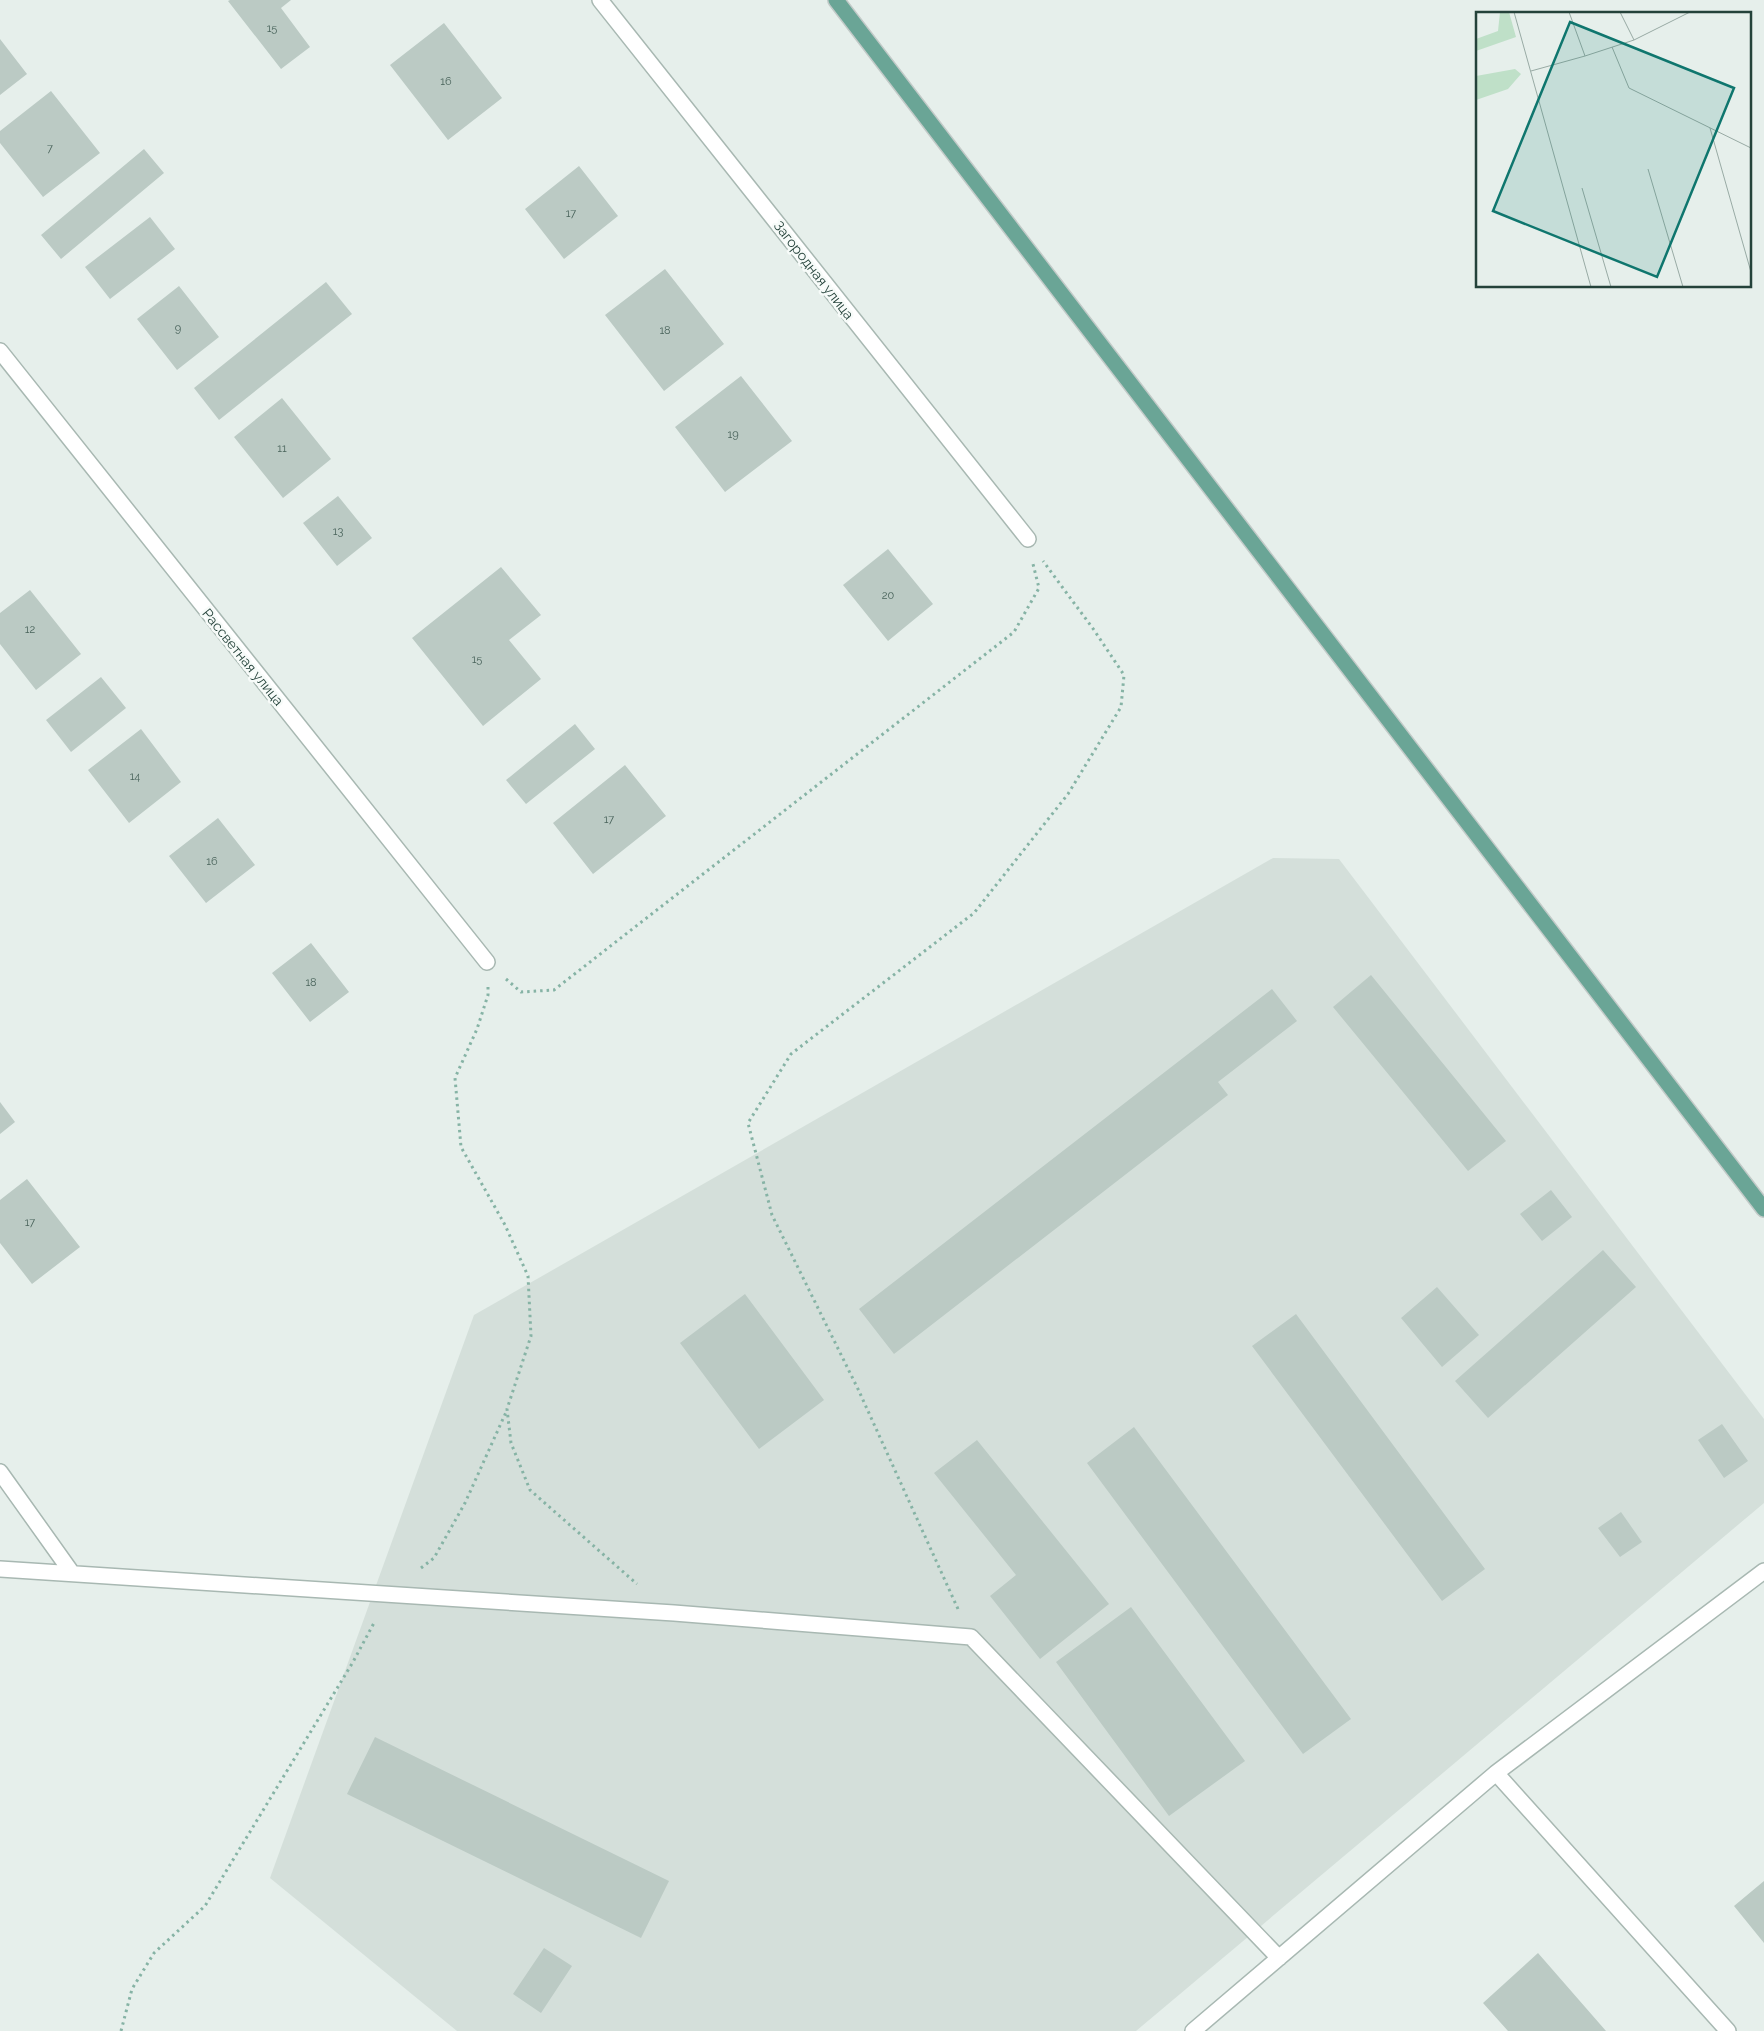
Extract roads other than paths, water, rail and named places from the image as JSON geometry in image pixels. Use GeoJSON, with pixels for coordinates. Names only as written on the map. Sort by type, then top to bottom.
{"type":"FeatureCollection","features":[{"type":"Feature","properties":{"kind":"main road"},"geometry":{"type":"LineString","coordinates":[[836,0],[1764,1209]]}},
{"type":"Feature","properties":{"kind":"street","name":"Загородная улица"},"geometry":{"type":"LineString","coordinates":[[600,0],[1028,539]]}},
{"type":"Feature","properties":{"kind":"street","name":"Рассветная улица"},"geometry":{"type":"LineString","coordinates":[[0,351],[487,962]]}},
{"type":"Feature","properties":{"kind":"street"},"geometry":{"type":"LineString","coordinates":[[0,1472],[72,1573]]}},
{"type":"Feature","properties":{"kind":"street"},"geometry":{"type":"LineString","coordinates":[[0,1569],[674,1613],[971,1637],[1279,1958]]}},
{"type":"Feature","properties":{"kind":"street"},"geometry":{"type":"LineString","coordinates":[[1193,2031],[1496,1773],[1764,1571]]}},
{"type":"Feature","properties":{"kind":"street"},"geometry":{"type":"LineString","coordinates":[[1496,1773],[1728,2031]]}}]}
